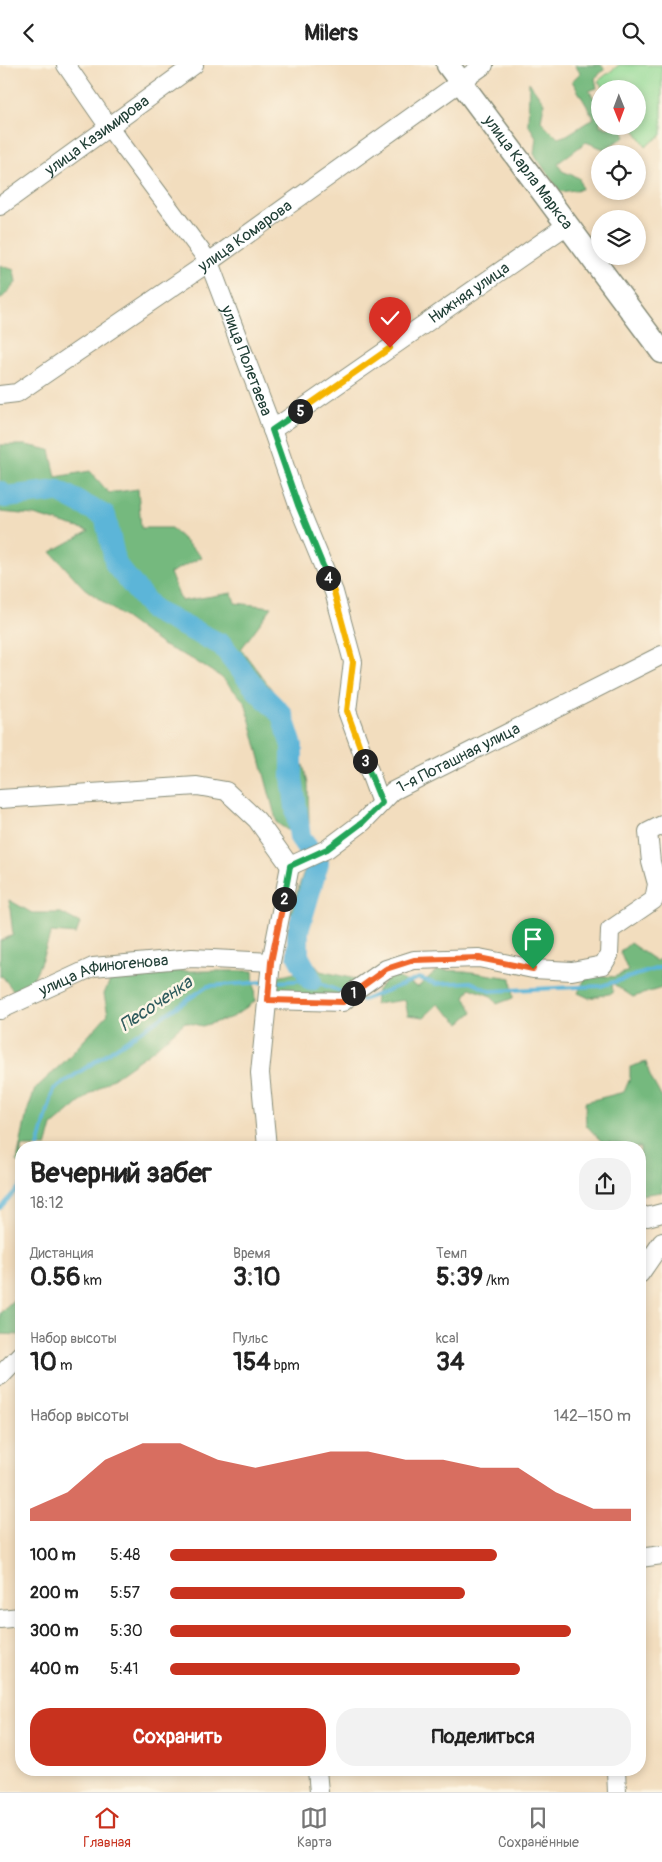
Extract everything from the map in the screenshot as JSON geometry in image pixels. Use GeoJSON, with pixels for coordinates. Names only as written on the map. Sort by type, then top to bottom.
{"type":"FeatureCollection","features":[{"type":"Feature","properties":{"kind":"main road","name":"улица Карла Маркса"},"geometry":{"type":"LineString","coordinates":[[454,74],[662,352]]}},
{"type":"Feature","properties":{"kind":"street","name":"улица Полетаева"},"geometry":{"type":"LineString","coordinates":[[66,65],[109,127],[209,262],[298,505],[334,592],[353,662],[347,711],[382,803]]}},
{"type":"Feature","properties":{"kind":"street","name":"улица Казимирова"},"geometry":{"type":"LineString","coordinates":[[0,206],[194,65]]}},
{"type":"Feature","properties":{"kind":"street","name":"улица Комарова"},"geometry":{"type":"LineString","coordinates":[[0,395],[17,393],[209,262],[454,74],[484,65]]}},
{"type":"Feature","properties":{"kind":"street","name":"Нижняя улица"},"geometry":{"type":"LineString","coordinates":[[272,430],[567,225]]}},
{"type":"Feature","properties":{"kind":"street","name":"1-я Поташная улица"},"geometry":{"type":"LineString","coordinates":[[290,866],[327,849],[363,822],[393,791],[662,655]]}},
{"type":"Feature","properties":{"kind":"street"},"geometry":{"type":"LineString","coordinates":[[0,799],[197,786],[226,791],[257,820],[290,866],[271,962],[260,1073],[266,1141]]}},
{"type":"Feature","properties":{"kind":"street"},"geometry":{"type":"LineString","coordinates":[[268,1000],[343,1002],[356,990],[386,969],[414,960],[479,958],[533,969],[572,971],[603,965],[609,955],[610,930],[654,900],[657,884],[651,862],[648,832],[662,825]]}},
{"type":"Feature","properties":{"kind":"street","name":"улица Афиногенова"},"geometry":{"type":"LineString","coordinates":[[0,1010],[93,967],[192,958],[271,962]]}},
{"type":"Feature","properties":{"kind":"street"},"geometry":{"type":"LineString","coordinates":[[646,1217],[662,1213]]}},
{"type":"Feature","properties":{"kind":"street"},"geometry":{"type":"LineString","coordinates":[[646,1265],[662,1242]]}},
{"type":"Feature","properties":{"kind":"street"},"geometry":{"type":"LineString","coordinates":[[0,1376],[15,1360]]}},
{"type":"Feature","properties":{"kind":"street"},"geometry":{"type":"LineString","coordinates":[[646,1557],[662,1555]]}},
{"type":"Feature","properties":{"kind":"street"},"geometry":{"type":"LineString","coordinates":[[0,1619],[15,1618]]}},
{"type":"Feature","properties":{"kind":"street"},"geometry":{"type":"LineString","coordinates":[[318,1776],[319,1792]]}},
{"type":"Feature","properties":{"kind":"street"},"geometry":{"type":"LineString","coordinates":[[616,1776],[617,1792]]}},
{"type":"Feature","properties":{"kind":"green space"},"geometry":{"type":"Polygon","coordinates":[[[575,65],[601,65],[605,69],[595,78],[595,80],[591,80],[591,90],[589,91],[591,94],[591,113],[572,81],[580,73],[575,65]]]}},
{"type":"Feature","properties":{"kind":"green space"},"geometry":{"type":"Polygon","coordinates":[[[619,65],[662,65],[662,135],[646,146],[638,135],[646,135],[646,80],[599,80],[619,65]]]}},
{"type":"Feature","properties":{"kind":"green space"},"geometry":{"type":"Polygon","coordinates":[[[529,82],[544,103],[541,121],[558,138],[567,135],[591,120],[591,135],[625,135],[625,137],[611,145],[594,145],[586,142],[558,163],[562,171],[579,178],[582,189],[560,192],[534,154],[536,137],[528,124],[529,82]]]}},
{"type":"Feature","properties":{"kind":"green space"},"geometry":{"type":"Polygon","coordinates":[[[0,265],[14,270],[16,283],[0,300],[0,265]]]}},
{"type":"Feature","properties":{"kind":"green space"},"geometry":{"type":"Polygon","coordinates":[[[0,445],[26,445],[50,450],[56,477],[90,471],[109,493],[138,489],[141,528],[171,528],[202,557],[170,573],[181,601],[232,593],[235,603],[272,607],[241,649],[288,711],[308,783],[309,824],[289,831],[277,823],[245,702],[221,677],[192,659],[162,645],[84,588],[51,552],[89,531],[34,515],[0,512],[0,445]]]}},
{"type":"Feature","properties":{"kind":"green space"},"geometry":{"type":"Polygon","coordinates":[[[321,859],[328,861],[312,906],[290,914],[305,868],[321,859]]]}},
{"type":"Feature","properties":{"kind":"green space"},"geometry":{"type":"Polygon","coordinates":[[[9,900],[32,913],[61,913],[80,923],[76,934],[51,932],[32,981],[28,987],[13,990],[2,976],[0,977],[0,941],[13,935],[9,900]]]}},
{"type":"Feature","properties":{"kind":"green space"},"geometry":{"type":"Polygon","coordinates":[[[294,923],[307,923],[305,952],[320,971],[360,980],[346,1008],[276,992],[277,977],[299,972],[293,961],[294,923]]]}},
{"type":"Feature","properties":{"kind":"green space"},"geometry":{"type":"Polygon","coordinates":[[[630,943],[656,961],[662,958],[662,988],[633,997],[612,983],[613,993],[589,998],[578,993],[587,974],[614,977],[628,971],[620,952],[630,943]]]}},
{"type":"Feature","properties":{"kind":"green space"},"geometry":{"type":"Polygon","coordinates":[[[437,970],[465,971],[511,978],[513,998],[497,1004],[491,996],[470,988],[465,997],[473,1012],[460,1023],[438,1004],[424,1017],[408,1015],[405,1000],[375,1004],[377,990],[391,974],[418,987],[437,970]]]}},
{"type":"Feature","properties":{"kind":"green space"},"geometry":{"type":"Polygon","coordinates":[[[114,971],[253,971],[255,1001],[233,1017],[202,1026],[185,1022],[153,1050],[89,1095],[52,1126],[48,1141],[21,1141],[27,1112],[35,1089],[66,1060],[108,1014],[104,994],[114,971]]]}},
{"type":"Feature","properties":{"kind":"green space"},"geometry":{"type":"Polygon","coordinates":[[[646,1062],[650,1076],[662,1098],[662,1192],[646,1194],[646,1141],[601,1141],[586,1125],[585,1102],[624,1092],[630,1078],[630,1067],[646,1062]]]}},
{"type":"Feature","properties":{"kind":"green space"},"geometry":{"type":"Polygon","coordinates":[[[15,1298],[15,1335],[0,1334],[0,1313],[15,1298]]]}},
{"type":"Feature","properties":{"kind":"waterway"},"geometry":{"type":"LineString","coordinates":[[0,492],[5,497],[58,491],[105,516],[116,565],[154,611],[222,645],[256,689],[282,715],[292,746],[292,778],[300,837],[318,863],[298,931],[298,956],[311,980]]}},
{"type":"Feature","properties":{"kind":"waterway","name":"Песоченка"},"geometry":{"type":"LineString","coordinates":[[355,998],[363,1000],[419,978],[436,984],[471,982],[490,991],[601,986],[662,967]]}},
{"type":"Feature","properties":{"kind":"waterway","name":"Песоченка"},"geometry":{"type":"LineString","coordinates":[[274,982],[311,980],[344,993]]}},
{"type":"Feature","properties":{"kind":"waterway","name":"Песоченка"},"geometry":{"type":"LineString","coordinates":[[40,1141],[54,1089],[208,986],[264,982]]}},
{"type":"Feature","properties":{"kind":"waterway","name":"Песоченка"},"geometry":{"type":"LineString","coordinates":[[0,1208],[15,1192]]}},
{"type":"Feature","properties":{"kind":"route"},"geometry":{"type":"LineString","coordinates":[[390,348],[272,430],[298,505],[334,592],[353,662],[347,711],[382,803],[363,822],[327,849],[290,866],[271,962],[268,1000],[343,1002],[356,990],[386,969],[414,960],[479,958],[533,969]]}}]}
